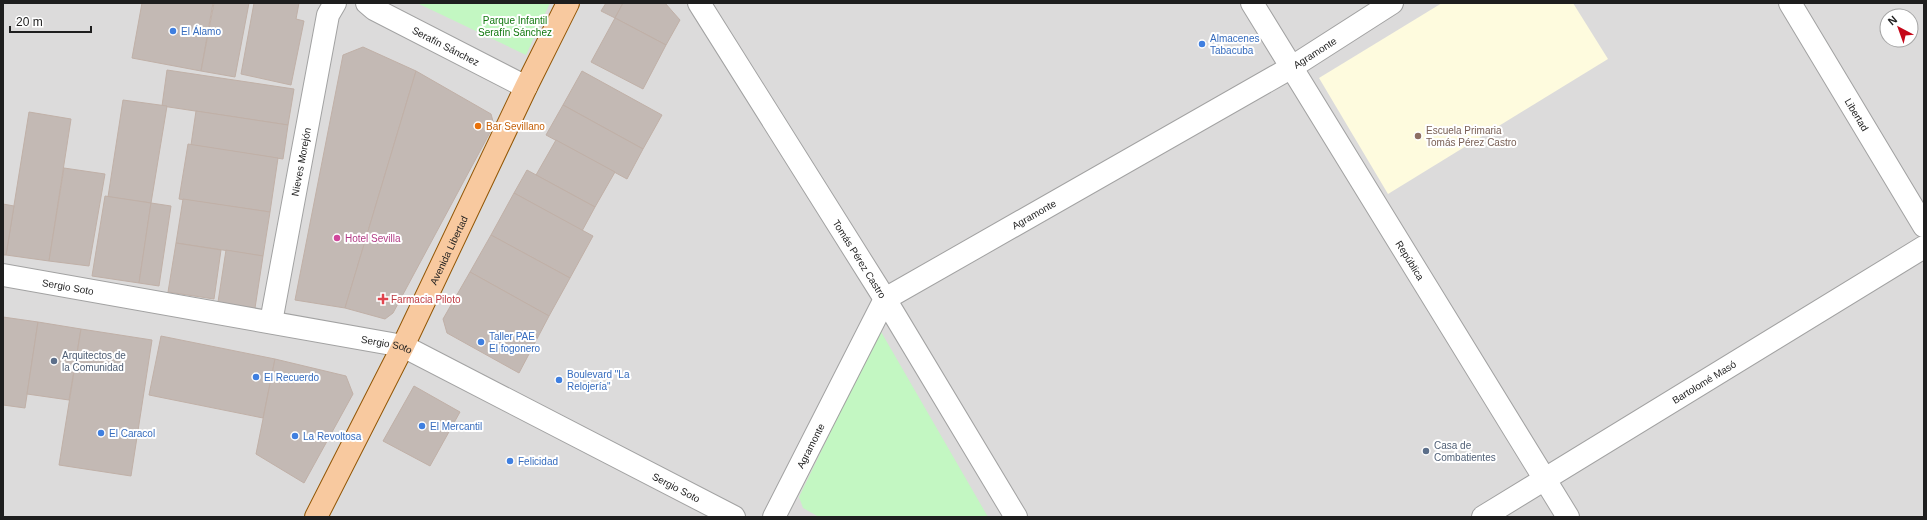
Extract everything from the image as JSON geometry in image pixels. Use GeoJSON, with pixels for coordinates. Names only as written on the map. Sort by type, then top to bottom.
{"type":"FeatureCollection","features":[{"type":"Feature","properties":{"kind":"main road","name":"Avenida Libertad"},"geometry":{"type":"LineString","coordinates":[[316,517],[403,346],[526,87],[568,3]]}},
{"type":"Feature","properties":{"kind":"street","name":"Nieves Morejón"},"geometry":{"type":"LineString","coordinates":[[271,322],[328,16],[335,3]]}},
{"type":"Feature","properties":{"kind":"street","name":"Serafín Sánchez"},"geometry":{"type":"LineString","coordinates":[[368,3],[374,10],[526,87]]}},
{"type":"Feature","properties":{"kind":"street","name":"Tomás Pérez Castro"},"geometry":{"type":"LineString","coordinates":[[699,3],[885,299],[1016,517]]}},
{"type":"Feature","properties":{"kind":"street","name":"República"},"geometry":{"type":"LineString","coordinates":[[1252,3],[1568,517]]}},
{"type":"Feature","properties":{"kind":"street","name":"Agramonte"},"geometry":{"type":"LineString","coordinates":[[774,517],[885,299],[1292,67],[1392,3]]}},
{"type":"Feature","properties":{"kind":"street","name":"Libertad"},"geometry":{"type":"LineString","coordinates":[[1790,3],[1924,226]]}},
{"type":"Feature","properties":{"kind":"street","name":"Bartolomé Masó"},"geometry":{"type":"LineString","coordinates":[[1483,517],[1924,247]]}},
{"type":"Feature","properties":{"kind":"street","name":"Sergio Soto"},"geometry":{"type":"LineString","coordinates":[[3,275],[403,346],[734,517]]}},
{"type":"Feature","properties":{"kind":"shaded area"},"geometry":{"type":"Polygon","coordinates":[[[3,3],[1924,3],[1924,517],[3,517],[3,3]]]}},
{"type":"Feature","properties":{"kind":"shaded area","name":"Escuela Primaria Tomás Pérez Castro"},"geometry":{"type":"Polygon","coordinates":[[[1442,3],[1573,3],[1608,59],[1388,194],[1319,78],[1442,3]]]}},
{"type":"Feature","properties":{"kind":"green space","name":"Parque Infantil Serafín Sánchez"},"geometry":{"type":"Polygon","coordinates":[[[417,3],[550,3],[526,55],[417,3]]]}},
{"type":"Feature","properties":{"kind":"green space"},"geometry":{"type":"Polygon","coordinates":[[[880,330],[988,517],[819,517],[803,508],[799,497],[880,330]]]}},
{"type":"Feature","properties":{"kind":"building","name":"El Álamo"},"geometry":{"type":"Polygon","coordinates":[[[142,3],[213,3],[201,71],[132,58],[142,3]]]}},
{"type":"Feature","properties":{"kind":"building"},"geometry":{"type":"Polygon","coordinates":[[[214,3],[249,3],[235,77],[201,71],[214,3]]]}},
{"type":"Feature","properties":{"kind":"building"},"geometry":{"type":"Polygon","coordinates":[[[254,3],[299,3],[296,19],[304,21],[291,85],[241,74],[254,3]]]}},
{"type":"Feature","properties":{"kind":"building"},"geometry":{"type":"Polygon","coordinates":[[[606,3],[623,3],[615,18],[601,11],[606,3]]]}},
{"type":"Feature","properties":{"kind":"building"},"geometry":{"type":"Polygon","coordinates":[[[623,3],[665,3],[680,20],[666,45],[615,18],[623,3]]]}},
{"type":"Feature","properties":{"kind":"building"},"geometry":{"type":"Polygon","coordinates":[[[615,18],[666,45],[643,89],[591,62],[615,18]]]}},
{"type":"Feature","properties":{"kind":"building","name":"Hotel Sevilla"},"geometry":{"type":"Polygon","coordinates":[[[363,47],[416,71],[345,308],[295,300],[343,55],[363,47]]]}},
{"type":"Feature","properties":{"kind":"building"},"geometry":{"type":"Polygon","coordinates":[[[167,70],[294,89],[288,125],[162,106],[167,70]]]}},
{"type":"Feature","properties":{"kind":"building"},"geometry":{"type":"Polygon","coordinates":[[[416,71],[491,114],[494,125],[393,313],[385,319],[345,308],[416,71]]]}},
{"type":"Feature","properties":{"kind":"building"},"geometry":{"type":"Polygon","coordinates":[[[582,71],[662,115],[643,149],[563,105],[582,71]]]}},
{"type":"Feature","properties":{"kind":"building"},"geometry":{"type":"Polygon","coordinates":[[[123,100],[167,106],[151,203],[108,197],[123,100]]]}},
{"type":"Feature","properties":{"kind":"building"},"geometry":{"type":"Polygon","coordinates":[[[563,105],[643,149],[627,179],[546,135],[563,105]]]}},
{"type":"Feature","properties":{"kind":"building"},"geometry":{"type":"Polygon","coordinates":[[[196,111],[288,125],[283,159],[191,145],[196,111]]]}},
{"type":"Feature","properties":{"kind":"building"},"geometry":{"type":"Polygon","coordinates":[[[29,112],[71,119],[49,261],[6,255],[29,112]]]}},
{"type":"Feature","properties":{"kind":"building"},"geometry":{"type":"Polygon","coordinates":[[[556,140],[615,172],[595,207],[536,175],[556,140]]]}},
{"type":"Feature","properties":{"kind":"building"},"geometry":{"type":"Polygon","coordinates":[[[188,144],[278,158],[270,212],[179,199],[188,144]]]}},
{"type":"Feature","properties":{"kind":"building"},"geometry":{"type":"Polygon","coordinates":[[[64,168],[105,174],[89,266],[49,261],[64,168]]]}},
{"type":"Feature","properties":{"kind":"building"},"geometry":{"type":"Polygon","coordinates":[[[527,170],[595,207],[582,231],[514,193],[527,170]]]}},
{"type":"Feature","properties":{"kind":"building"},"geometry":{"type":"Polygon","coordinates":[[[514,193],[593,236],[570,278],[491,235],[514,193]]]}},
{"type":"Feature","properties":{"kind":"building"},"geometry":{"type":"Polygon","coordinates":[[[105,196],[151,203],[139,283],[92,276],[105,196]]]}},
{"type":"Feature","properties":{"kind":"building"},"geometry":{"type":"Polygon","coordinates":[[[183,199],[270,212],[263,256],[176,243],[183,199]]]}},
{"type":"Feature","properties":{"kind":"building"},"geometry":{"type":"Polygon","coordinates":[[[151,203],[171,206],[159,286],[139,283],[151,203]]]}},
{"type":"Feature","properties":{"kind":"building"},"geometry":{"type":"Polygon","coordinates":[[[3,204],[14,206],[6,255],[3,255],[3,204]]]}},
{"type":"Feature","properties":{"kind":"building"},"geometry":{"type":"Polygon","coordinates":[[[491,235],[570,278],[549,316],[470,272],[491,235]]]}},
{"type":"Feature","properties":{"kind":"building"},"geometry":{"type":"Polygon","coordinates":[[[176,243],[221,250],[214,299],[168,292],[176,243]]]}},
{"type":"Feature","properties":{"kind":"building"},"geometry":{"type":"Polygon","coordinates":[[[226,250],[263,256],[255,308],[218,302],[226,250]]]}},
{"type":"Feature","properties":{"kind":"building"},"geometry":{"type":"Polygon","coordinates":[[[470,272],[549,316],[519,373],[447,333],[443,319],[470,272]]]}},
{"type":"Feature","properties":{"kind":"building"},"geometry":{"type":"Polygon","coordinates":[[[3,317],[38,322],[25,408],[3,405],[3,317]]]}},
{"type":"Feature","properties":{"kind":"building","name":"Arquitectos de la Comunidad"},"geometry":{"type":"Polygon","coordinates":[[[38,322],[81,329],[69,400],[27,394],[38,322]]]}},
{"type":"Feature","properties":{"kind":"building","name":"El Caracol"},"geometry":{"type":"Polygon","coordinates":[[[81,329],[152,340],[131,476],[59,465],[81,329]]]}},
{"type":"Feature","properties":{"kind":"building"},"geometry":{"type":"Polygon","coordinates":[[[161,336],[275,359],[263,418],[149,395],[161,336]]]}},
{"type":"Feature","properties":{"kind":"building","name":"La Revoltosa"},"geometry":{"type":"Polygon","coordinates":[[[275,359],[346,376],[353,394],[304,483],[256,454],[275,359]]]}},
{"type":"Feature","properties":{"kind":"building","name":"El Mercantil"},"geometry":{"type":"Polygon","coordinates":[[[414,386],[460,412],[430,466],[383,441],[414,386]]]}},
{"type":"Feature","properties":{"kind":"place","name":"El Álamo"},"geometry":{"type":"Point","coordinates":[173,31]}},
{"type":"Feature","properties":{"kind":"place","name":"Almacenes Tabacuba"},"geometry":{"type":"Point","coordinates":[1202,44]}},
{"type":"Feature","properties":{"kind":"place","name":"Bar Sevillano"},"geometry":{"type":"Point","coordinates":[478,126]}},
{"type":"Feature","properties":{"kind":"place","name":"Escuela Primaria Tomás Pérez Castro"},"geometry":{"type":"Point","coordinates":[1418,136]}},
{"type":"Feature","properties":{"kind":"place","name":"Hotel Sevilla"},"geometry":{"type":"Point","coordinates":[337,238]}},
{"type":"Feature","properties":{"kind":"place","name":"Farmacia Piloto"},"geometry":{"type":"Point","coordinates":[383,299]}},
{"type":"Feature","properties":{"kind":"place","name":"Taller PAE El fogonero"},"geometry":{"type":"Point","coordinates":[481,342]}},
{"type":"Feature","properties":{"kind":"place","name":"Arquitectos de la Comunidad"},"geometry":{"type":"Point","coordinates":[54,361]}},
{"type":"Feature","properties":{"kind":"place","name":"El Recuerdo"},"geometry":{"type":"Point","coordinates":[256,377]}},
{"type":"Feature","properties":{"kind":"place","name":"Boulevard \"La Relojería\""},"geometry":{"type":"Point","coordinates":[559,380]}},
{"type":"Feature","properties":{"kind":"place","name":"El Mercantil"},"geometry":{"type":"Point","coordinates":[422,426]}},
{"type":"Feature","properties":{"kind":"place","name":"El Caracol"},"geometry":{"type":"Point","coordinates":[101,433]}},
{"type":"Feature","properties":{"kind":"place","name":"La Revoltosa"},"geometry":{"type":"Point","coordinates":[295,436]}},
{"type":"Feature","properties":{"kind":"place","name":"Casa de Combatientes"},"geometry":{"type":"Point","coordinates":[1426,451]}},
{"type":"Feature","properties":{"kind":"place","name":"Felicidad"},"geometry":{"type":"Point","coordinates":[510,461]}}]}
